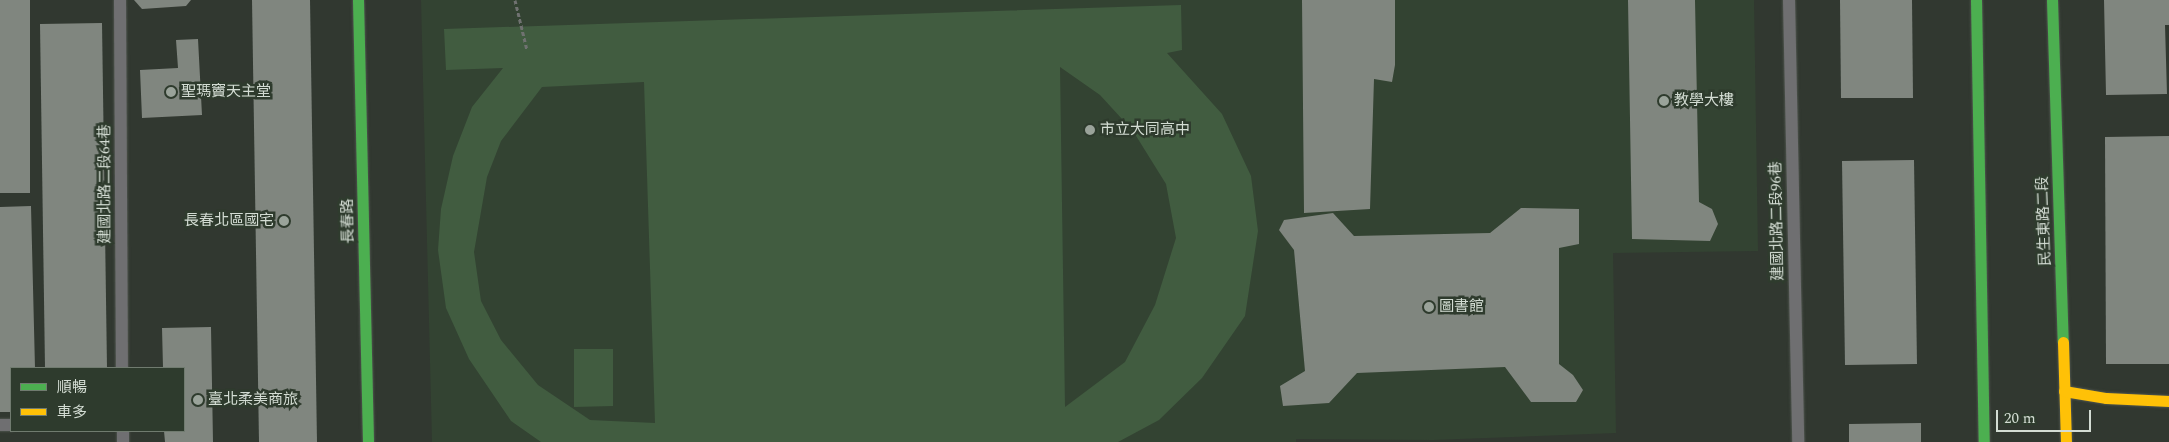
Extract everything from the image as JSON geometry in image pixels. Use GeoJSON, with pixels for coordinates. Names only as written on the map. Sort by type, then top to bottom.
{"type":"FeatureCollection","features":[{"type":"Feature","properties":{"kind":"street","name":"長春路"},"geometry":{"type":"LineString","coordinates":[[358,0],[368,442]]}},
{"type":"Feature","properties":{"kind":"street"},"geometry":{"type":"LineString","coordinates":[[1976,0],[1984,442]]}},
{"type":"Feature","properties":{"kind":"street","name":"民生東路二段"},"geometry":{"type":"LineString","coordinates":[[2052,0],[2066,442]]}},
{"type":"Feature","properties":{"kind":"street"},"geometry":{"type":"LineString","coordinates":[[2064,391],[2106,398],[2169,401]]}},
{"type":"Feature","properties":{"kind":"lane","name":"建國北路二段64巷"},"geometry":{"type":"LineString","coordinates":[[120,0],[122,367]]}},
{"type":"Feature","properties":{"kind":"lane","name":"建國北路二段96巷"},"geometry":{"type":"LineString","coordinates":[[1790,0],[1798,442]]}},
{"type":"Feature","properties":{"kind":"path"},"geometry":{"type":"LineString","coordinates":[[515,0],[527,50]]}},
{"type":"Feature","properties":{"kind":"shaded area","name":"市立大同高中"},"geometry":{"type":"Polygon","coordinates":[[[421,0],[1754,0],[1758,251],[1613,253],[1616,433],[1433,440],[1296,439],[1296,442],[432,442],[421,0]]]}},
{"type":"Feature","properties":{"kind":"shaded area"},"geometry":{"type":"Polygon","coordinates":[[[1181,5],[1182,50],[1167,53],[1222,114],[1251,176],[1258,231],[1245,316],[1202,378],[1159,420],[1118,442],[541,442],[511,421],[469,359],[446,308],[438,250],[441,209],[453,156],[472,107],[503,68],[446,70],[444,29],[1181,5]],[[1060,67],[1065,407],[1125,362],[1155,305],[1176,238],[1166,184],[1133,131],[1100,95],[1060,67]],[[644,82],[542,87],[501,141],[487,177],[474,252],[481,301],[501,340],[538,385],[590,420],[655,423],[644,82]]]}},
{"type":"Feature","properties":{"kind":"shaded area"},"geometry":{"type":"Polygon","coordinates":[[[574,349],[613,349],[613,406],[574,407],[574,349]]]}},
{"type":"Feature","properties":{"kind":"building"},"geometry":{"type":"Polygon","coordinates":[[[0,0],[30,0],[30,193],[0,193],[0,0]]]}},
{"type":"Feature","properties":{"kind":"building"},"geometry":{"type":"Polygon","coordinates":[[[134,0],[191,0],[186,6],[142,9],[134,0]]]}},
{"type":"Feature","properties":{"kind":"building","name":"長春北區國宅"},"geometry":{"type":"Polygon","coordinates":[[[252,0],[310,0],[317,442],[259,442],[252,0]]]}},
{"type":"Feature","properties":{"kind":"building"},"geometry":{"type":"Polygon","coordinates":[[[1302,0],[1395,0],[1395,65],[1392,82],[1374,79],[1370,209],[1304,213],[1302,0]]]}},
{"type":"Feature","properties":{"kind":"building","name":"教學大樓"},"geometry":{"type":"Polygon","coordinates":[[[1628,0],[1695,0],[1699,202],[1712,209],[1718,224],[1710,241],[1632,239],[1628,0]]]}},
{"type":"Feature","properties":{"kind":"building"},"geometry":{"type":"Polygon","coordinates":[[[1840,0],[1912,0],[1913,98],[1841,98],[1840,0]]]}},
{"type":"Feature","properties":{"kind":"building"},"geometry":{"type":"Polygon","coordinates":[[[2104,0],[2169,0],[2169,25],[2165,25],[2167,94],[2106,95],[2104,0]]]}},
{"type":"Feature","properties":{"kind":"building"},"geometry":{"type":"Polygon","coordinates":[[[102,23],[107,367],[45,367],[40,24],[102,23]]]}},
{"type":"Feature","properties":{"kind":"building","name":"聖瑪竇天主堂"},"geometry":{"type":"Polygon","coordinates":[[[198,39],[202,115],[142,118],[140,70],[178,68],[176,40],[198,39]]]}},
{"type":"Feature","properties":{"kind":"building"},"geometry":{"type":"Polygon","coordinates":[[[2169,136],[2169,364],[2106,364],[2105,137],[2169,136]]]}},
{"type":"Feature","properties":{"kind":"building"},"geometry":{"type":"Polygon","coordinates":[[[1914,160],[1917,364],[1845,365],[1842,161],[1914,160]]]}},
{"type":"Feature","properties":{"kind":"building"},"geometry":{"type":"Polygon","coordinates":[[[31,206],[35,367],[10,367],[10,412],[0,412],[0,207],[31,206]]]}},
{"type":"Feature","properties":{"kind":"building","name":"圖書館"},"geometry":{"type":"Polygon","coordinates":[[[1521,208],[1579,209],[1579,244],[1559,248],[1559,364],[1573,375],[1583,390],[1576,402],[1531,402],[1505,367],[1357,373],[1329,403],[1283,406],[1280,386],[1305,371],[1294,250],[1279,230],[1284,220],[1333,213],[1354,236],[1490,233],[1521,208]]]}},
{"type":"Feature","properties":{"kind":"building","name":"臺北柔美商旅"},"geometry":{"type":"Polygon","coordinates":[[[211,327],[213,442],[165,442],[164,432],[185,432],[185,367],[163,367],[162,328],[211,327]]]}},
{"type":"Feature","properties":{"kind":"building"},"geometry":{"type":"Polygon","coordinates":[[[1921,423],[1921,442],[1849,442],[1849,424],[1921,423]]]}},
{"type":"Feature","properties":{"kind":"traffic: fast"},"geometry":{"type":"LineString","coordinates":[[358,0],[368,442]]}},
{"type":"Feature","properties":{"kind":"traffic: fast"},"geometry":{"type":"LineString","coordinates":[[1976,0],[1984,442]]}},
{"type":"Feature","properties":{"kind":"traffic: fast"},"geometry":{"type":"LineString","coordinates":[[2052,0],[2063,342]]}},
{"type":"Feature","properties":{"kind":"traffic: slow"},"geometry":{"type":"LineString","coordinates":[[2063,342],[2066,442]]}},
{"type":"Feature","properties":{"kind":"traffic: slow"},"geometry":{"type":"LineString","coordinates":[[2064,391],[2106,398],[2169,401]]}},
{"type":"Feature","properties":{"kind":"place","name":"聖瑪竇天主堂"},"geometry":{"type":"Point","coordinates":[171,92]}},
{"type":"Feature","properties":{"kind":"place","name":"教學大樓"},"geometry":{"type":"Point","coordinates":[1664,101]}},
{"type":"Feature","properties":{"kind":"place","name":"市立大同高中"},"geometry":{"type":"Point","coordinates":[1090,130]}},
{"type":"Feature","properties":{"kind":"place","name":"長春北區國宅"},"geometry":{"type":"Point","coordinates":[284,221]}},
{"type":"Feature","properties":{"kind":"place","name":"圖書館"},"geometry":{"type":"Point","coordinates":[1429,307]}},
{"type":"Feature","properties":{"kind":"place","name":"臺北柔美商旅"},"geometry":{"type":"Point","coordinates":[198,400]}}]}
